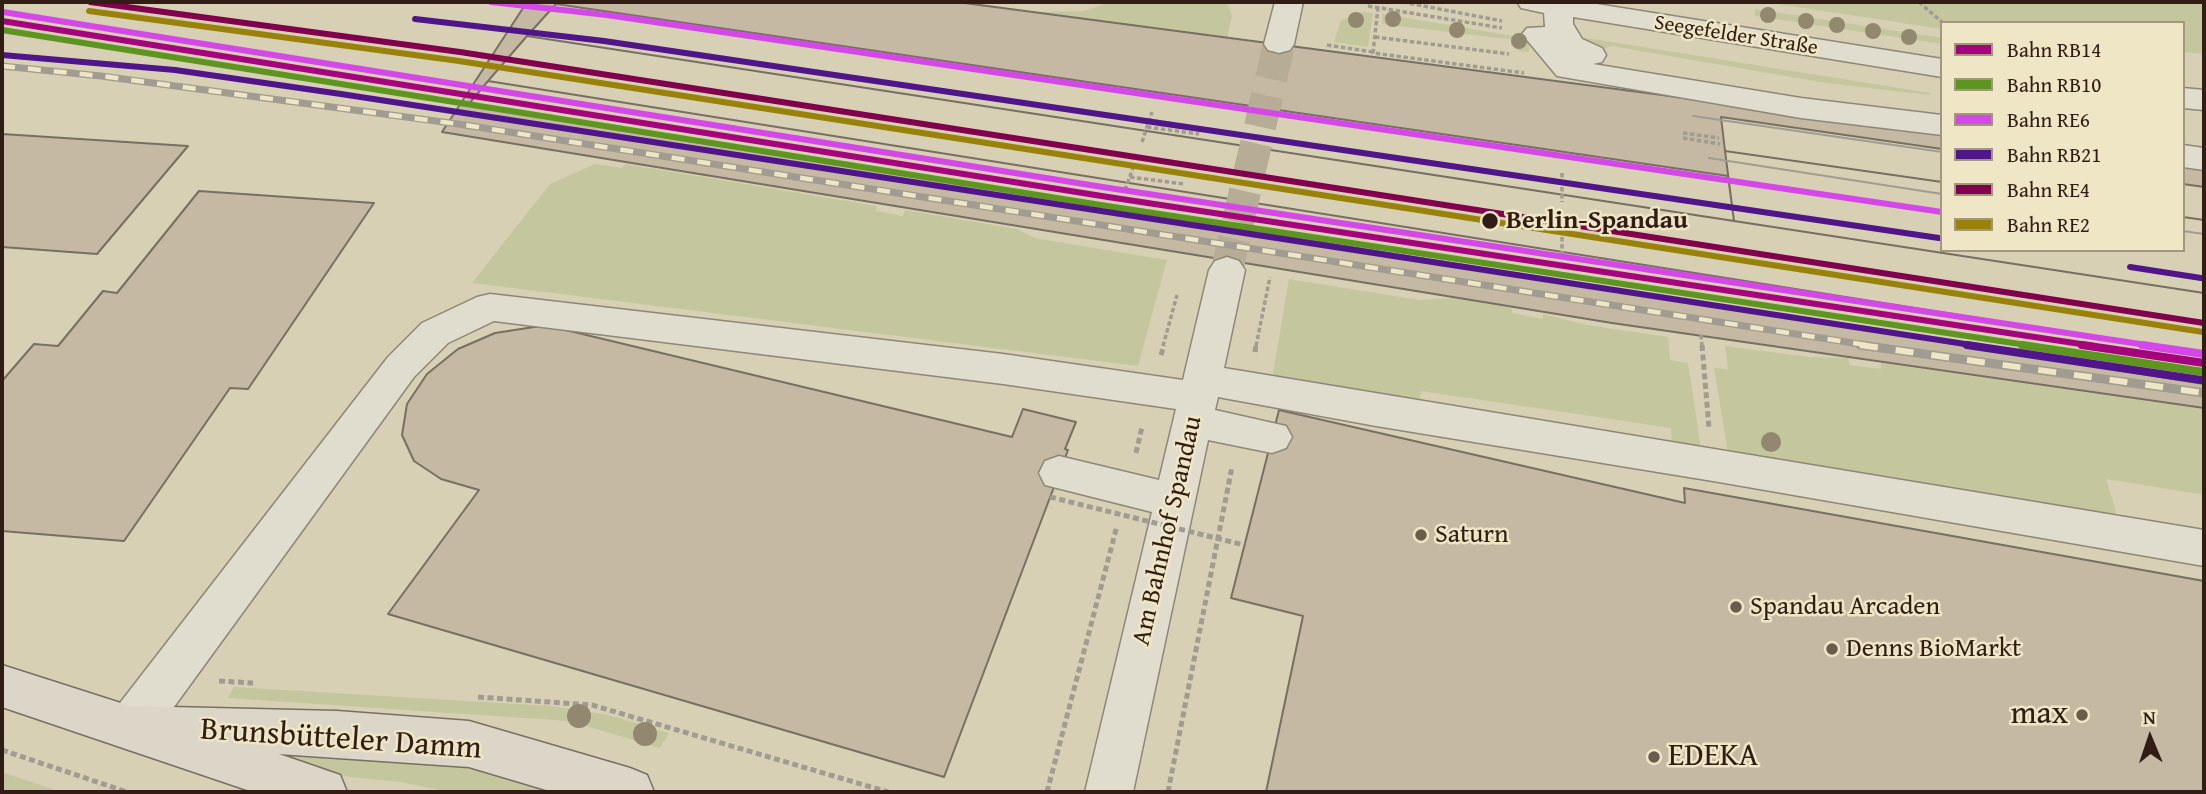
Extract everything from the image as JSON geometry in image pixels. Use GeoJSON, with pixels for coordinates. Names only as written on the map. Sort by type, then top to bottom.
{"type":"FeatureCollection","features":[{"type":"Feature","properties":{"kind":"main road","name":"Brunsbütteler Damm"},"geometry":{"type":"LineString","coordinates":[[2,686],[324,792]]}},
{"type":"Feature","properties":{"kind":"main road","name":"Brunsbütteler Damm"},"geometry":{"type":"LineString","coordinates":[[130,728],[337,733],[469,744],[631,792]]}},
{"type":"Feature","properties":{"kind":"street"},"geometry":{"type":"LineString","coordinates":[[1279,44],[1289,2]]}},
{"type":"Feature","properties":{"kind":"street"},"geometry":{"type":"LineString","coordinates":[[1545,4],[1571,45],[1597,57],[1814,95],[1940,111]]}},
{"type":"Feature","properties":{"kind":"street","name":"Seegefelder Straße"},"geometry":{"type":"LineString","coordinates":[[1545,4],[1940,68]]}},
{"type":"Feature","properties":{"kind":"street"},"geometry":{"type":"LineString","coordinates":[[1537,34],[1564,65],[1801,108],[1940,125]]}},
{"type":"Feature","properties":{"kind":"street"},"geometry":{"type":"LineString","coordinates":[[2185,98],[2204,100]]}},
{"type":"Feature","properties":{"kind":"street"},"geometry":{"type":"LineString","coordinates":[[2185,141],[2204,143]]}},
{"type":"Feature","properties":{"kind":"street"},"geometry":{"type":"LineString","coordinates":[[2185,156],[2204,159]]}},
{"type":"Feature","properties":{"kind":"street","name":"Am Bahnhof Spandau"},"geometry":{"type":"LineString","coordinates":[[1110,792],[1227,270]]}},
{"type":"Feature","properties":{"kind":"street"},"geometry":{"type":"LineString","coordinates":[[130,728],[401,367],[435,333],[490,307],[1003,369],[1198,399],[1248,388],[1715,478],[2204,548]]}},
{"type":"Feature","properties":{"kind":"street"},"geometry":{"type":"LineString","coordinates":[[1198,399],[1256,433]]}},
{"type":"Feature","properties":{"kind":"street"},"geometry":{"type":"LineString","coordinates":[[1055,485],[1175,501]]}},
{"type":"Feature","properties":{"kind":"path"},"geometry":{"type":"LineString","coordinates":[[1919,2],[1941,21]]}},
{"type":"Feature","properties":{"kind":"path"},"geometry":{"type":"LineString","coordinates":[[1368,6],[1537,34]]}},
{"type":"Feature","properties":{"kind":"path"},"geometry":{"type":"LineString","coordinates":[[1373,52],[1378,7]]}},
{"type":"Feature","properties":{"kind":"path"},"geometry":{"type":"LineString","coordinates":[[1375,37],[1564,65]]}},
{"type":"Feature","properties":{"kind":"path"},"geometry":{"type":"LineString","coordinates":[[1327,46],[1532,74],[1564,65]]}},
{"type":"Feature","properties":{"kind":"path"},"geometry":{"type":"LineString","coordinates":[[1142,142],[1152,112]]}},
{"type":"Feature","properties":{"kind":"path"},"geometry":{"type":"LineString","coordinates":[[1147,127],[1199,134]]}},
{"type":"Feature","properties":{"kind":"path"},"geometry":{"type":"LineString","coordinates":[[1718,138],[1683,136],[1720,144]]}},
{"type":"Feature","properties":{"kind":"path"},"geometry":{"type":"LineString","coordinates":[[1125,190],[1133,165]]}},
{"type":"Feature","properties":{"kind":"path"},"geometry":{"type":"LineString","coordinates":[[1562,173],[1562,202]]}},
{"type":"Feature","properties":{"kind":"path"},"geometry":{"type":"LineString","coordinates":[[1130,177],[1184,184]]}},
{"type":"Feature","properties":{"kind":"path"},"geometry":{"type":"LineString","coordinates":[[1562,230],[1562,258]]}},
{"type":"Feature","properties":{"kind":"path"},"geometry":{"type":"LineString","coordinates":[[1248,388],[1270,277]]}},
{"type":"Feature","properties":{"kind":"path"},"geometry":{"type":"LineString","coordinates":[[1701,335],[1715,478]]}},
{"type":"Feature","properties":{"kind":"path"},"geometry":{"type":"LineString","coordinates":[[1168,792],[1256,433]]}},
{"type":"Feature","properties":{"kind":"path"},"geometry":{"type":"LineString","coordinates":[[1055,485],[1244,545]]}},
{"type":"Feature","properties":{"kind":"path"},"geometry":{"type":"LineString","coordinates":[[2,750],[127,792]]}},
{"type":"Feature","properties":{"kind":"path"},"geometry":{"type":"LineString","coordinates":[[1047,792],[1052,776]]}},
{"type":"Feature","properties":{"kind":"green space"},"geometry":{"type":"Polygon","coordinates":[[[1109,2],[1227,2],[1232,16],[1227,38],[1039,12],[1085,11],[1109,2]]]}},
{"type":"Feature","properties":{"kind":"green space"},"geometry":{"type":"Polygon","coordinates":[[[1764,2],[2204,2],[2204,54],[2185,52],[2185,21],[1940,21],[1940,29],[1764,2]]]}},
{"type":"Feature","properties":{"kind":"green space"},"geometry":{"type":"Polygon","coordinates":[[[1755,9],[1940,38],[1940,44],[1755,16],[1755,9]]]}},
{"type":"Feature","properties":{"kind":"green space"},"geometry":{"type":"Polygon","coordinates":[[[1363,12],[1373,13],[1368,47],[1334,42],[1341,20],[1363,12]]]}},
{"type":"Feature","properties":{"kind":"green space"},"geometry":{"type":"Polygon","coordinates":[[[1383,14],[1519,37],[1529,43],[1529,52],[1517,51],[1515,40],[1382,24],[1383,14]]]}},
{"type":"Feature","properties":{"kind":"green space"},"geometry":{"type":"Polygon","coordinates":[[[1574,36],[1930,95],[1826,83],[1611,46],[1603,50],[1574,36]]]}},
{"type":"Feature","properties":{"kind":"green space"},"geometry":{"type":"Polygon","coordinates":[[[595,164],[622,168],[625,164],[877,206],[876,211],[903,216],[905,210],[1017,229],[1035,238],[1167,260],[1138,366],[472,283],[550,184],[595,164]]]}},
{"type":"Feature","properties":{"kind":"green space"},"geometry":{"type":"Polygon","coordinates":[[[1289,279],[1419,300],[1452,298],[1512,308],[1512,313],[1543,319],[1543,314],[1587,325],[1668,337],[1670,360],[1688,363],[1701,449],[1672,445],[1671,428],[1421,391],[1419,406],[1272,379],[1289,279]]]}},
{"type":"Feature","properties":{"kind":"green space"},"geometry":{"type":"Polygon","coordinates":[[[1725,346],[1809,357],[1848,358],[1850,365],[1881,369],[1881,363],[2204,409],[2204,495],[2106,479],[2117,515],[1728,453],[1714,368],[1728,369],[1725,346]]]}},
{"type":"Feature","properties":{"kind":"green space"},"geometry":{"type":"Polygon","coordinates":[[[234,687],[551,706],[609,715],[669,733],[660,748],[569,721],[228,698],[234,687]]]}},
{"type":"Feature","properties":{"kind":"green space"},"geometry":{"type":"Polygon","coordinates":[[[271,747],[462,766],[547,792],[448,792],[401,782],[312,773],[265,761],[271,747]]]}},
{"type":"Feature","properties":{"kind":"green space"},"geometry":{"type":"Polygon","coordinates":[[[2,772],[61,792],[2,792],[2,772]]]}},
{"type":"Feature","properties":{"kind":"building"},"geometry":{"type":"Polygon","coordinates":[[[527,2],[957,2],[1940,132],[1940,252],[2185,252],[2185,162],[2204,165],[2204,408],[1612,323],[442,132],[527,2]]]}},
{"type":"Feature","properties":{"kind":"building"},"geometry":{"type":"Polygon","coordinates":[[[556,4],[1728,176],[1734,221],[527,36],[556,4]]]}},
{"type":"Feature","properties":{"kind":"building"},"geometry":{"type":"Polygon","coordinates":[[[527,36],[2204,293],[2204,354],[488,81],[527,36]]]}},
{"type":"Feature","properties":{"kind":"building"},"geometry":{"type":"Polygon","coordinates":[[[488,81],[2204,354],[2204,384],[468,105],[488,81]]]}},
{"type":"Feature","properties":{"kind":"building"},"geometry":{"type":"Polygon","coordinates":[[[1721,117],[1940,149],[1940,182],[1725,151],[1721,117]]]}},
{"type":"Feature","properties":{"kind":"building"},"geometry":{"type":"Polygon","coordinates":[[[2,134],[188,146],[97,254],[2,247],[2,134]]]}},
{"type":"Feature","properties":{"kind":"building"},"geometry":{"type":"Polygon","coordinates":[[[1725,151],[1940,182],[1940,252],[2185,252],[2185,217],[2204,220],[2204,293],[1734,221],[1725,151]]]}},
{"type":"Feature","properties":{"kind":"building"},"geometry":{"type":"Polygon","coordinates":[[[2185,184],[2204,187],[2204,220],[2185,217],[2185,184]]]}},
{"type":"Feature","properties":{"kind":"building"},"geometry":{"type":"Polygon","coordinates":[[[199,191],[374,203],[248,389],[230,388],[124,541],[2,531],[2,381],[34,344],[58,346],[103,291],[117,293],[199,191]]]}},
{"type":"Feature","properties":{"kind":"building"},"geometry":{"type":"Polygon","coordinates":[[[553,327],[1012,437],[1023,409],[1076,422],[1065,449],[1068,450],[944,777],[388,614],[479,490],[441,479],[414,461],[402,435],[407,404],[427,374],[458,349],[495,333],[553,327]]]}},
{"type":"Feature","properties":{"kind":"building","name":"Spandau Arcaden"},"geometry":{"type":"Polygon","coordinates":[[[1279,410],[1685,503],[1684,488],[2204,581],[2204,792],[1266,792],[1303,616],[1231,598],[1279,410]]]}},
{"type":"Feature","properties":{"kind":"tunnel"},"geometry":{"type":"LineString","coordinates":[[1227,270],[1279,44]]}},
{"type":"Feature","properties":{"kind":"tram line"},"geometry":{"type":"LineString","coordinates":[[1693,116],[1940,152]]}},
{"type":"Feature","properties":{"kind":"tram line"},"geometry":{"type":"LineString","coordinates":[[1709,158],[1940,194]]}},
{"type":"Feature","properties":{"kind":"tram line"},"geometry":{"type":"LineString","coordinates":[[2185,231],[2204,234]]}},
{"type":"Feature","properties":{"kind":"railway"},"geometry":{"type":"LineString","coordinates":[[2,66],[101,76],[458,124],[1872,346]]}},
{"type":"Feature","properties":{"kind":"railway"},"geometry":{"type":"LineString","coordinates":[[1860,345],[2204,393]]}},
{"type":"Feature","properties":{"kind":"rail line","name":"RE4"},"geometry":{"type":"LineString","coordinates":[[90,2],[460,52],[2204,323]]}},
{"type":"Feature","properties":{"kind":"rail line","name":"RE6"},"geometry":{"type":"LineString","coordinates":[[491,2],[607,15],[1940,212]]}},
{"type":"Feature","properties":{"kind":"rail line","name":"RE2"},"geometry":{"type":"LineString","coordinates":[[89,11],[459,61],[2203,332]]}},
{"type":"Feature","properties":{"kind":"rail line","name":"RE6"},"geometry":{"type":"LineString","coordinates":[[3,12],[1109,188],[2204,354]]}},
{"type":"Feature","properties":{"kind":"rail line","name":"RB21"},"geometry":{"type":"LineString","coordinates":[[415,19],[604,41],[1939,238]]}},
{"type":"Feature","properties":{"kind":"rail line","name":"RB14"},"geometry":{"type":"LineString","coordinates":[[2,21],[1108,197],[2204,363]]}},
{"type":"Feature","properties":{"kind":"rail line","name":"RB10"},"geometry":{"type":"LineString","coordinates":[[2,30],[1107,206],[2203,372]]}},
{"type":"Feature","properties":{"kind":"rail line","name":"RB21"},"geometry":{"type":"LineString","coordinates":[[2,55],[175,70],[341,94],[1105,214],[2201,380]]}},
{"type":"Feature","properties":{"kind":"rail line","name":"RB21"},"geometry":{"type":"LineString","coordinates":[[2130,267],[2201,278]]}},
{"type":"Feature","properties":{"kind":"place","name":"Berlin-Spandau"},"geometry":{"type":"Point","coordinates":[1490,221]}},
{"type":"Feature","properties":{"kind":"place","name":"Saturn"},"geometry":{"type":"Point","coordinates":[1421,535]}},
{"type":"Feature","properties":{"kind":"place","name":"Spandau Arcaden"},"geometry":{"type":"Point","coordinates":[1736,607]}},
{"type":"Feature","properties":{"kind":"place","name":"Denns BioMarkt"},"geometry":{"type":"Point","coordinates":[1832,649]}},
{"type":"Feature","properties":{"kind":"place","name":"max"},"geometry":{"type":"Point","coordinates":[2082,715]}},
{"type":"Feature","properties":{"kind":"place","name":"EDEKA"},"geometry":{"type":"Point","coordinates":[1654,757]}}]}
